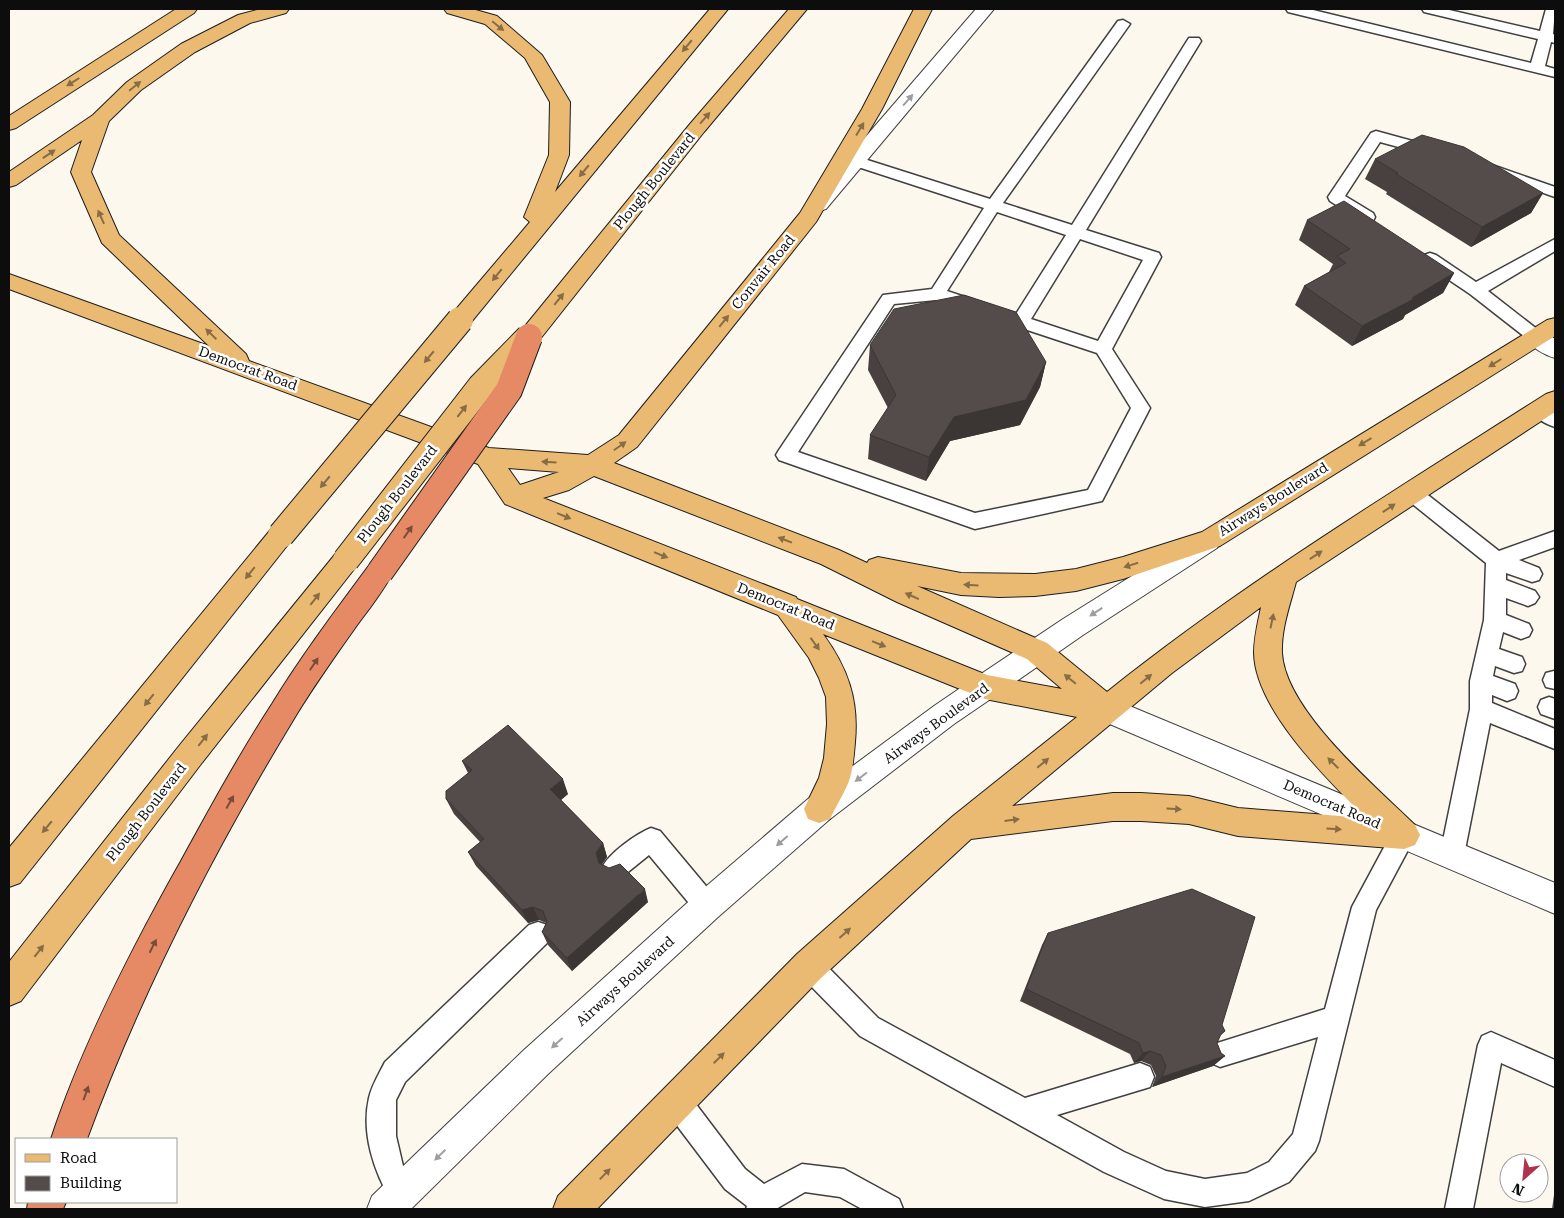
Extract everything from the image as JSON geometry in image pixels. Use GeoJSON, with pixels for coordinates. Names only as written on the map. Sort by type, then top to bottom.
{"type":"FeatureCollection","features":[{"type":"Feature","properties":{"kind":"highway"},"geometry":{"type":"LineString","coordinates":[[70,1138],[90,1082],[134,983],[194,868],[283,711],[335,632],[380,572],[509,390],[529,337]]}},
{"type":"Feature","properties":{"kind":"main road"},"geometry":{"type":"LineString","coordinates":[[11,121],[188,9]]}},
{"type":"Feature","properties":{"kind":"main road"},"geometry":{"type":"LineString","coordinates":[[9,181],[100,120],[134,86],[188,48],[244,18],[280,9]]}},
{"type":"Feature","properties":{"kind":"main road"},"geometry":{"type":"LineString","coordinates":[[453,9],[491,20],[533,54],[560,102],[559,155],[528,237]]}},
{"type":"Feature","properties":{"kind":"main road"},"geometry":{"type":"LineString","coordinates":[[9,872],[281,535],[719,9]]}},
{"type":"Feature","properties":{"kind":"main road","name":"Plough Boulevard"},"geometry":{"type":"LineString","coordinates":[[9,990],[190,755],[346,560],[481,386],[529,337],[696,128],[798,9]]}},
{"type":"Feature","properties":{"kind":"main road"},"geometry":{"type":"LineString","coordinates":[[808,216],[872,109],[923,9]]}},
{"type":"Feature","properties":{"kind":"main road"},"geometry":{"type":"LineString","coordinates":[[100,120],[81,172],[110,238],[246,368]]}},
{"type":"Feature","properties":{"kind":"main road","name":"Convair Road"},"geometry":{"type":"LineString","coordinates":[[514,497],[560,483],[592,465],[628,440],[808,216]]}},
{"type":"Feature","properties":{"kind":"main road","name":"Democrat Road"},"geometry":{"type":"LineString","coordinates":[[9,281],[487,458],[592,465],[830,557],[907,594],[1037,651],[1108,710]]}},
{"type":"Feature","properties":{"kind":"main road","name":"Airways Boulevard"},"geometry":{"type":"LineString","coordinates":[[1211,539],[1549,338]]}},
{"type":"Feature","properties":{"kind":"main road"},"geometry":{"type":"LineString","coordinates":[[572,1209],[809,966],[964,826],[1162,665],[1284,576],[1412,492],[1550,410]]}},
{"type":"Feature","properties":{"kind":"main road"},"geometry":{"type":"LineString","coordinates":[[487,458],[514,497]]}},
{"type":"Feature","properties":{"kind":"main road","name":"Democrat Road"},"geometry":{"type":"LineString","coordinates":[[514,497],[786,605],[985,687],[1108,710]]}},
{"type":"Feature","properties":{"kind":"main road"},"geometry":{"type":"LineString","coordinates":[[830,557],[913,576],[961,584],[1035,585],[1076,580],[1123,568],[1211,539]]}},
{"type":"Feature","properties":{"kind":"main road"},"geometry":{"type":"LineString","coordinates":[[1284,576],[1269,638],[1268,656],[1271,674],[1280,694],[1324,753],[1404,835]]}},
{"type":"Feature","properties":{"kind":"main road"},"geometry":{"type":"LineString","coordinates":[[786,605],[820,650],[833,676],[840,696],[842,724],[839,758],[834,780],[819,809]]}},
{"type":"Feature","properties":{"kind":"main road"},"geometry":{"type":"LineString","coordinates":[[964,826],[1113,807],[1142,807],[1189,810],[1238,822],[1404,835]]}},
{"type":"Feature","properties":{"kind":"street","name":"Convair Road"},"geometry":{"type":"LineString","coordinates":[[808,216],[984,9]]}},
{"type":"Feature","properties":{"kind":"street","name":"Airways Boulevard"},"geometry":{"type":"LineString","coordinates":[[400,1204],[536,1062],[707,906],[819,809],[944,715],[1037,651],[1211,539]]}},
{"type":"Feature","properties":{"kind":"street","name":"Democrat Road"},"geometry":{"type":"LineString","coordinates":[[1108,710],[1555,900]]}},
{"type":"Feature","properties":{"kind":"lane"},"geometry":{"type":"LineString","coordinates":[[1293,9],[1555,73]]}},
{"type":"Feature","properties":{"kind":"lane"},"geometry":{"type":"LineString","coordinates":[[1429,9],[1550,38]]}},
{"type":"Feature","properties":{"kind":"lane"},"geometry":{"type":"LineString","coordinates":[[1537,68],[1550,38],[1554,9]]}},
{"type":"Feature","properties":{"kind":"lane"},"geometry":{"type":"LineString","coordinates":[[937,294],[994,205],[1123,24]]}},
{"type":"Feature","properties":{"kind":"lane"},"geometry":{"type":"LineString","coordinates":[[1020,322],[1194,41]]}},
{"type":"Feature","properties":{"kind":"lane"},"geometry":{"type":"LineString","coordinates":[[1377,224],[1336,197],[1376,136],[1443,154]]}},
{"type":"Feature","properties":{"kind":"lane"},"geometry":{"type":"LineString","coordinates":[[855,161],[1154,257],[1103,349]]}},
{"type":"Feature","properties":{"kind":"lane"},"geometry":{"type":"LineString","coordinates":[[1481,166],[1555,192]]}},
{"type":"Feature","properties":{"kind":"lane"},"geometry":{"type":"LineString","coordinates":[[1476,290],[1555,244]]}},
{"type":"Feature","properties":{"kind":"lane"},"geometry":{"type":"LineString","coordinates":[[1418,251],[1549,338]]}},
{"type":"Feature","properties":{"kind":"lane"},"geometry":{"type":"LineString","coordinates":[[937,294],[1020,322],[1103,349],[1141,408],[1095,496],[975,521],[786,456],[889,299],[937,294]]}},
{"type":"Feature","properties":{"kind":"lane"},"geometry":{"type":"LineString","coordinates":[[1412,492],[1496,560],[1532,574]]}},
{"type":"Feature","properties":{"kind":"lane"},"geometry":{"type":"LineString","coordinates":[[1496,560],[1555,539]]}},
{"type":"Feature","properties":{"kind":"lane"},"geometry":{"type":"LineString","coordinates":[[1452,855],[1481,709],[1481,680],[1495,620],[1496,560]]}},
{"type":"Feature","properties":{"kind":"lane"},"geometry":{"type":"LineString","coordinates":[[1495,585],[1528,597]]}},
{"type":"Feature","properties":{"kind":"lane"},"geometry":{"type":"LineString","coordinates":[[1495,620],[1521,630]]}},
{"type":"Feature","properties":{"kind":"lane"},"geometry":{"type":"LineString","coordinates":[[1488,654],[1514,664]]}},
{"type":"Feature","properties":{"kind":"lane"},"geometry":{"type":"LineString","coordinates":[[1481,680],[1507,691]]}},
{"type":"Feature","properties":{"kind":"lane"},"geometry":{"type":"LineString","coordinates":[[1481,709],[1555,738]]}},
{"type":"Feature","properties":{"kind":"lane"},"geometry":{"type":"LineString","coordinates":[[809,966],[869,1027],[1114,1162],[1164,1185],[1205,1193],[1249,1187],[1278,1172],[1305,1141],[1364,907],[1404,835]]}},
{"type":"Feature","properties":{"kind":"lane"},"geometry":{"type":"LineString","coordinates":[[614,868],[651,839],[707,906]]}},
{"type":"Feature","properties":{"kind":"lane"},"geometry":{"type":"LineString","coordinates":[[400,1204],[385,1159],[382,1129],[382,1098],[395,1072],[538,934]]}},
{"type":"Feature","properties":{"kind":"lane"},"geometry":{"type":"LineString","coordinates":[[1220,1054],[1335,1019]]}},
{"type":"Feature","properties":{"kind":"lane"},"geometry":{"type":"LineString","coordinates":[[1459,1209],[1492,1045],[1555,1074]]}},
{"type":"Feature","properties":{"kind":"lane"},"geometry":{"type":"LineString","coordinates":[[1023,1112],[1140,1077]]}},
{"type":"Feature","properties":{"kind":"lane"},"geometry":{"type":"LineString","coordinates":[[676,1101],[735,1179],[761,1205],[802,1178],[844,1183],[889,1209]]}},
{"type":"Feature","properties":{"kind":"building"},"geometry":{"type":"Polygon","coordinates":[[[1422,135],[1464,147],[1543,193],[1482,227],[1375,159],[1422,135]]]}},
{"type":"Feature","properties":{"kind":"building"},"geometry":{"type":"Polygon","coordinates":[[[1344,201],[1454,273],[1412,298],[1414,299],[1362,326],[1304,286],[1346,263],[1337,256],[1350,249],[1307,220],[1344,201]]]}},
{"type":"Feature","properties":{"kind":"building"},"geometry":{"type":"Polygon","coordinates":[[[964,295],[1016,312],[1046,362],[1026,400],[954,417],[929,457],[870,435],[896,395],[870,345],[894,309],[964,295]]]}},
{"type":"Feature","properties":{"kind":"building"},"geometry":{"type":"Polygon","coordinates":[[[508,725],[563,779],[550,789],[603,843],[596,853],[599,863],[609,868],[620,864],[645,889],[567,958],[542,932],[547,922],[543,911],[533,907],[522,910],[468,852],[484,839],[446,799],[446,791],[472,770],[462,761],[508,725]]]}},
{"type":"Feature","properties":{"kind":"building"},"geometry":{"type":"Polygon","coordinates":[[[1192,889],[1255,917],[1222,1025],[1225,1031],[1221,1034],[1217,1043],[1221,1053],[1225,1056],[1162,1077],[1166,1066],[1161,1055],[1150,1051],[1143,1053],[1139,1043],[1026,989],[1048,933],[1192,889]]]}}]}
